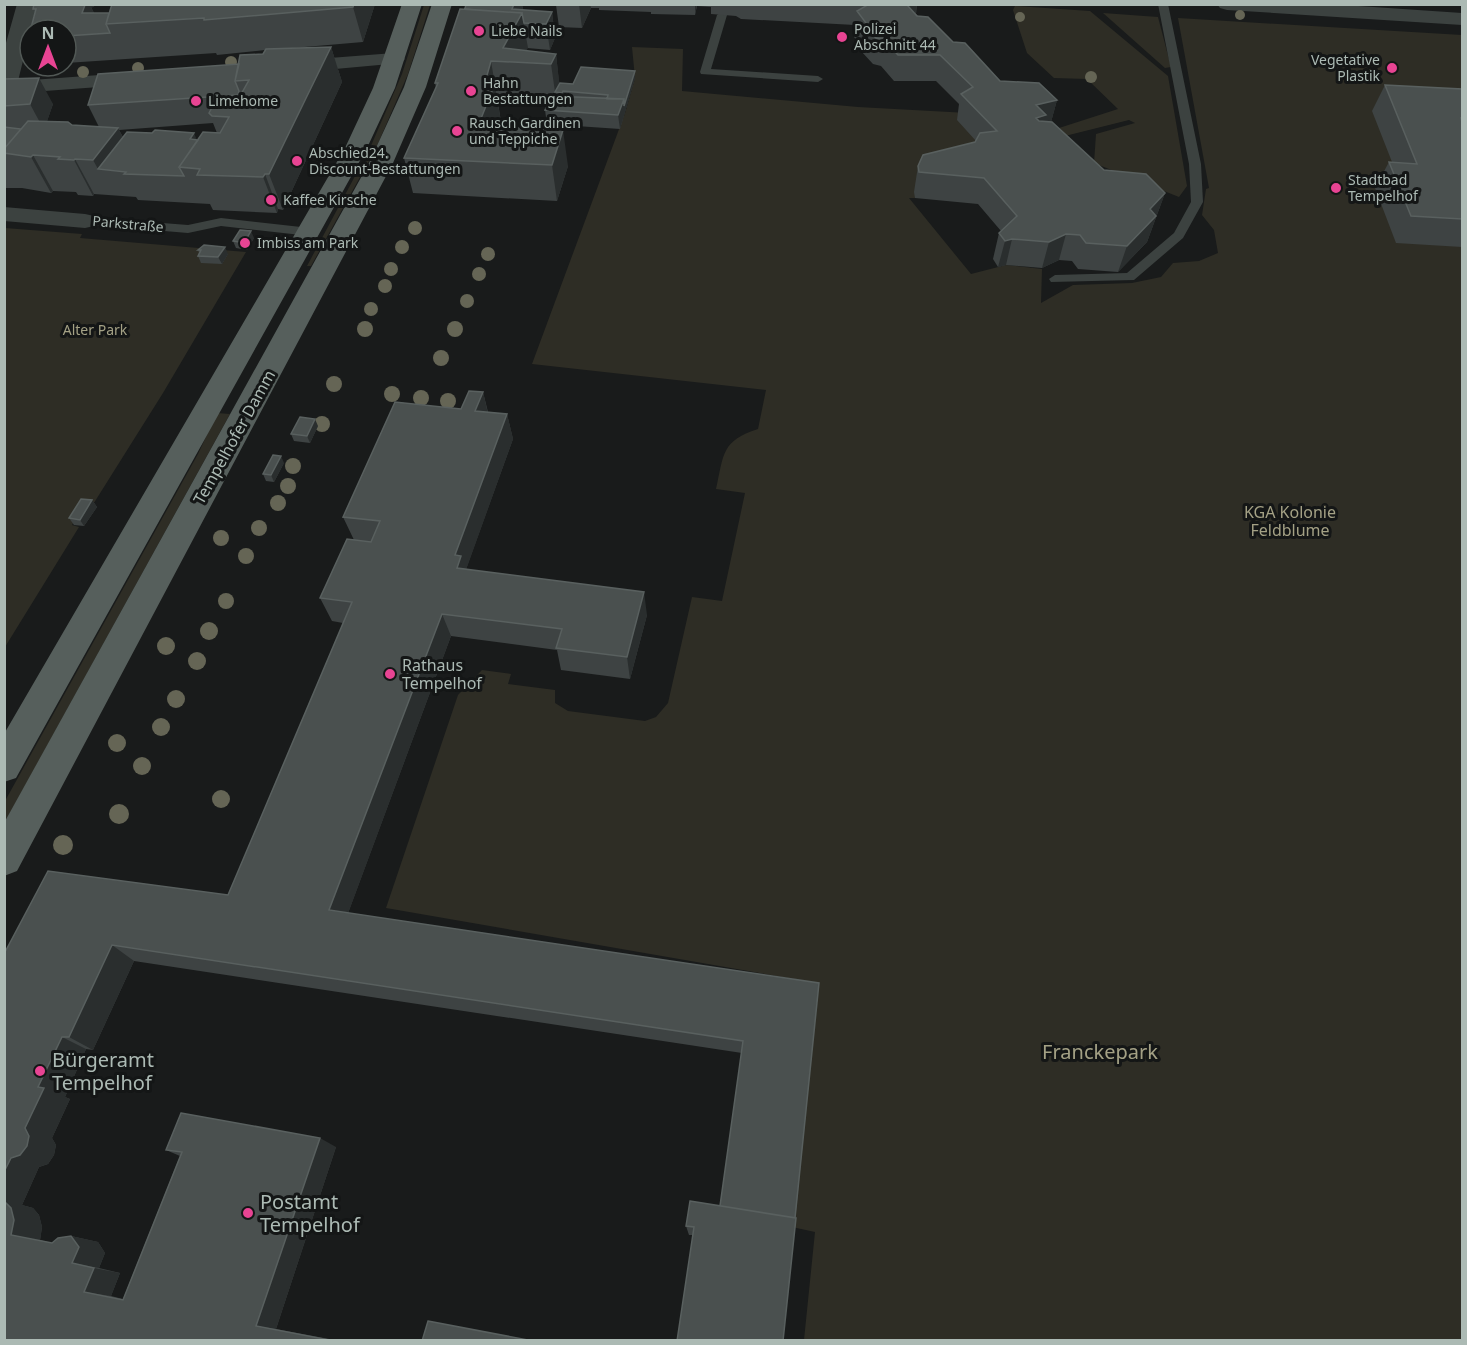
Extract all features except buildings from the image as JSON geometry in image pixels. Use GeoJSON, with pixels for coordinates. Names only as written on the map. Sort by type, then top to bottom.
{"type":"FeatureCollection","features":[{"type":"Feature","properties":{"kind":"main road"},"geometry":{"type":"LineString","coordinates":[[4,767],[310,232],[370,118],[394,59],[412,4]]}},
{"type":"Feature","properties":{"kind":"main road","name":"Tempelhofer Damm"},"geometry":{"type":"LineString","coordinates":[[4,860],[381,163],[415,87],[442,4]]}},
{"type":"Feature","properties":{"kind":"street"},"geometry":{"type":"LineString","coordinates":[[27,4],[5,88],[160,76]]}},
{"type":"Feature","properties":{"kind":"street"},"geometry":{"type":"LineString","coordinates":[[1227,4],[1462,19]]}},
{"type":"Feature","properties":{"kind":"street"},"geometry":{"type":"LineString","coordinates":[[267,69],[394,59]]}},
{"type":"Feature","properties":{"kind":"street","name":"Parkstraße"},"geometry":{"type":"LineString","coordinates":[[4,214],[85,221]]}},
{"type":"Feature","properties":{"kind":"lane"},"geometry":{"type":"LineString","coordinates":[[1055,279],[1130,277],[1179,235],[1197,202],[1195,164],[1163,4]]}},
{"type":"Feature","properties":{"kind":"lane"},"geometry":{"type":"LineString","coordinates":[[722,15],[705,72],[818,79]]}},
{"type":"Feature","properties":{"kind":"lane","name":"Parkstraße"},"geometry":{"type":"LineString","coordinates":[[85,221],[188,229],[221,222],[310,232]]}},
{"type":"Feature","properties":{"kind":"green space"},"geometry":{"type":"Polygon","coordinates":[[[424,5],[430,5],[408,74],[376,148],[311,266],[307,266],[370,148],[402,74],[424,5]]]}},
{"type":"Feature","properties":{"kind":"green space"},"geometry":{"type":"Polygon","coordinates":[[[1015,6],[1090,11],[1168,76],[1187,186],[1179,197],[1094,163],[1096,134],[1135,123],[1129,120],[1065,136],[1059,128],[1118,109],[1087,79],[1054,78],[1027,53],[1013,10],[1015,6]]]}},
{"type":"Feature","properties":{"kind":"green space"},"geometry":{"type":"Polygon","coordinates":[[[1103,13],[1158,17],[1171,67],[1165,68],[1103,13]]]}},
{"type":"Feature","properties":{"kind":"green space"},"geometry":{"type":"Polygon","coordinates":[[[1178,18],[1462,35],[1462,1340],[804,1340],[815,1232],[792,1227],[811,982],[386,908],[458,695],[482,670],[511,674],[508,684],[555,690],[555,703],[568,711],[645,721],[656,717],[668,703],[692,597],[722,601],[745,493],[716,489],[726,450],[737,439],[758,429],[766,390],[532,364],[625,113],[635,78],[632,47],[683,49],[682,91],[858,107],[968,113],[991,157],[915,198],[909,198],[971,274],[1006,265],[1042,269],[1041,303],[1073,285],[1132,283],[1161,277],[1173,263],[1199,261],[1218,253],[1214,230],[1202,215],[1206,189],[1209,188],[1178,18]]]}},
{"type":"Feature","properties":{"kind":"green space","name":"Alter Park"},"geometry":{"type":"Polygon","coordinates":[[[5,228],[82,234],[80,238],[246,252],[163,393],[92,506],[84,505],[72,525],[79,527],[5,647],[5,228]]]}},
{"type":"Feature","properties":{"kind":"green space"},"geometry":{"type":"Polygon","coordinates":[[[217,413],[230,414],[5,822],[5,801],[198,454],[217,413]]]}},
{"type":"Feature","properties":{"kind":"place","name":"Liebe Nails"},"geometry":{"type":"Point","coordinates":[479,31]}},
{"type":"Feature","properties":{"kind":"place","name":"Polizei Abschnitt 44"},"geometry":{"type":"Point","coordinates":[842,37]}},
{"type":"Feature","properties":{"kind":"place","name":"Vegetative Plastik"},"geometry":{"type":"Point","coordinates":[1392,68]}},
{"type":"Feature","properties":{"kind":"place","name":"Hahn Bestattungen"},"geometry":{"type":"Point","coordinates":[471,91]}},
{"type":"Feature","properties":{"kind":"place","name":"Limehome"},"geometry":{"type":"Point","coordinates":[196,101]}},
{"type":"Feature","properties":{"kind":"place","name":"Rausch Gardinen und Teppiche"},"geometry":{"type":"Point","coordinates":[457,131]}},
{"type":"Feature","properties":{"kind":"place","name":"Abschied24. Discount-Bestattungen"},"geometry":{"type":"Point","coordinates":[297,161]}},
{"type":"Feature","properties":{"kind":"place","name":"Stadtbad Tempelhof"},"geometry":{"type":"Point","coordinates":[1336,188]}},
{"type":"Feature","properties":{"kind":"place","name":"Kaffee Kirsche"},"geometry":{"type":"Point","coordinates":[271,200]}},
{"type":"Feature","properties":{"kind":"place","name":"Imbiss am Park"},"geometry":{"type":"Point","coordinates":[245,243]}},
{"type":"Feature","properties":{"kind":"place","name":"Rathaus Tempelhof"},"geometry":{"type":"Point","coordinates":[390,674]}},
{"type":"Feature","properties":{"kind":"place","name":"Bürgeramt Tempelhof"},"geometry":{"type":"Point","coordinates":[40,1071]}},
{"type":"Feature","properties":{"kind":"place","name":"Postamt Tempelhof"},"geometry":{"type":"Point","coordinates":[248,1213]}},
{"type":"Feature","properties":{"kind":"park label","name":"KGA Kolonie Feldblume"},"geometry":{"type":"Point","coordinates":[1290,521]}},
{"type":"Feature","properties":{"kind":"park label","name":"Franckepark"},"geometry":{"type":"Point","coordinates":[1100,1052]}}]}
